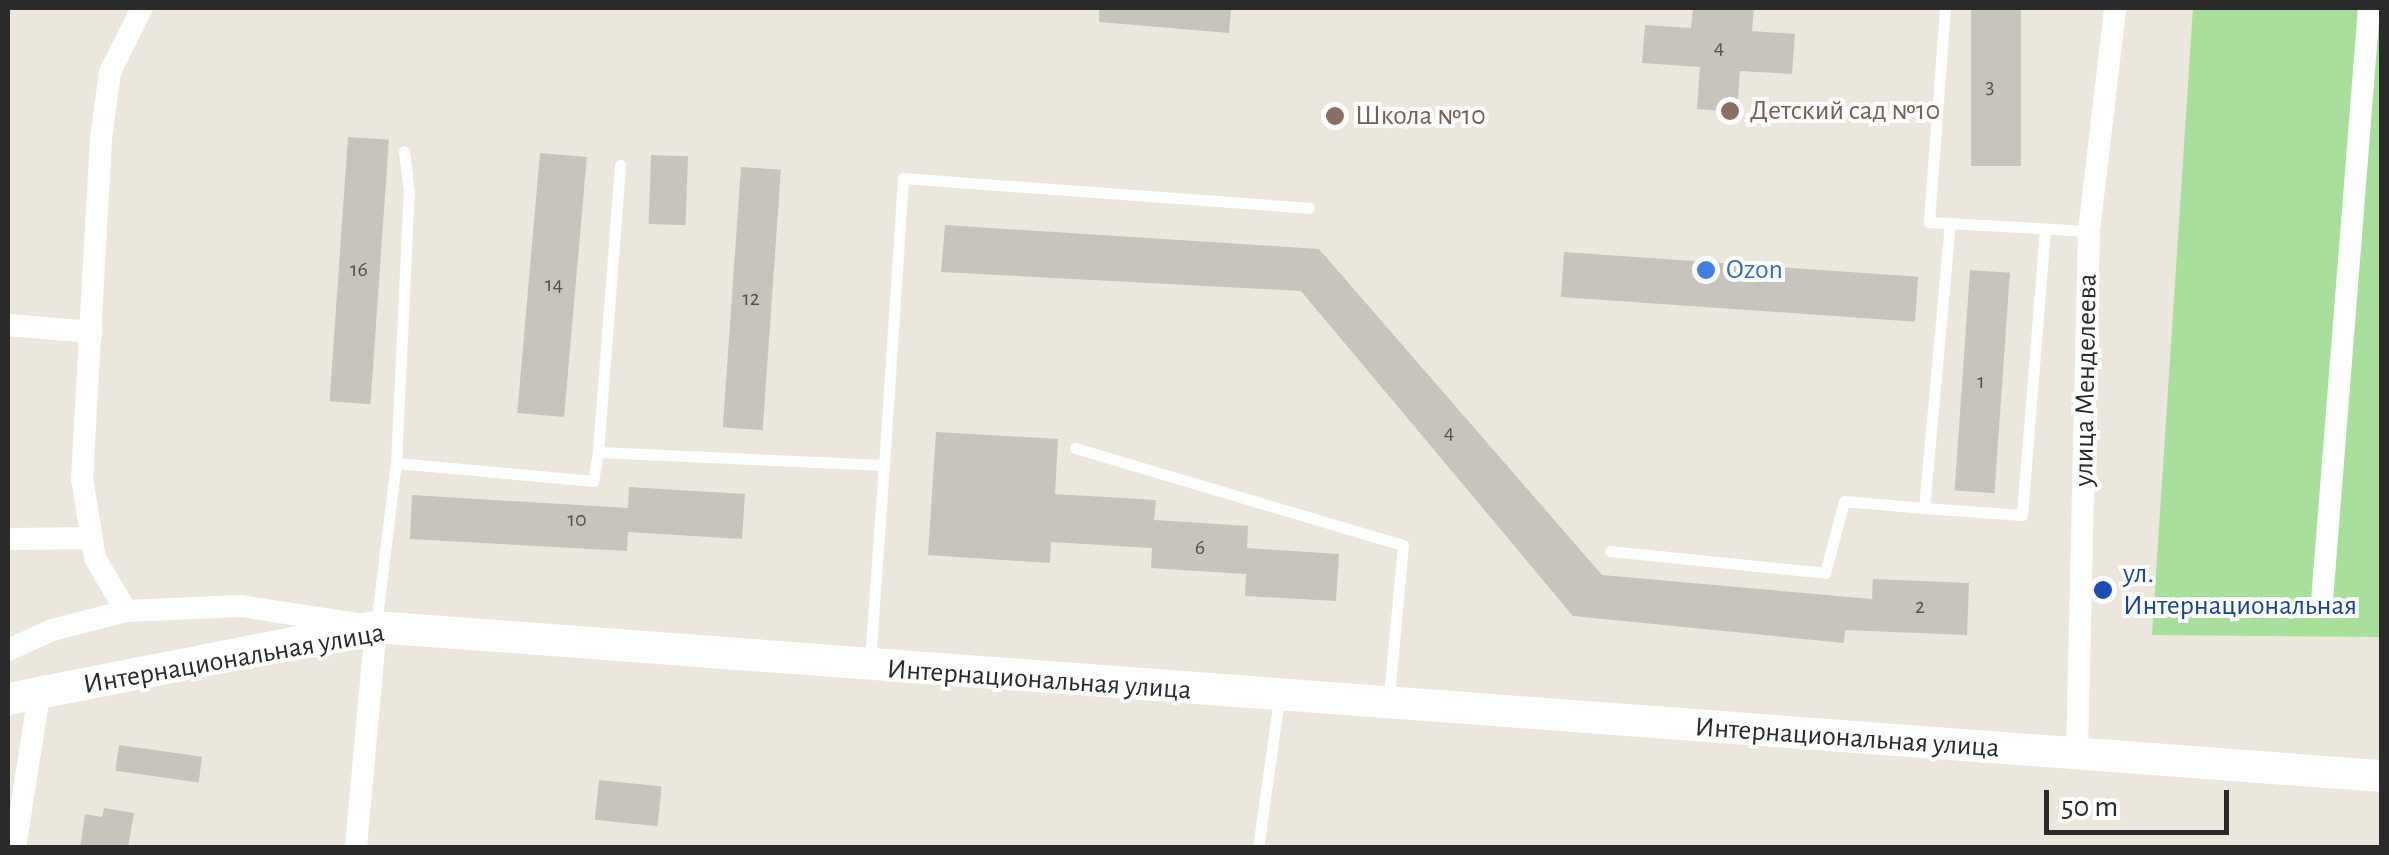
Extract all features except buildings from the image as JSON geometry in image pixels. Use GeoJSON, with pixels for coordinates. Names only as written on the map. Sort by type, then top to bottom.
{"type":"FeatureCollection","features":[{"type":"Feature","properties":{"kind":"street"},"geometry":{"type":"LineString","coordinates":[[126,611],[94,558],[82,478],[110,72],[142,8]]}},
{"type":"Feature","properties":{"kind":"street","name":"улица Менделеева"},"geometry":{"type":"LineString","coordinates":[[2077,754],[2089,231],[2116,8]]}},
{"type":"Feature","properties":{"kind":"street"},"geometry":{"type":"LineString","coordinates":[[2322,601],[2369,8]]}},
{"type":"Feature","properties":{"kind":"street"},"geometry":{"type":"LineString","coordinates":[[8,326],[92,332]]}},
{"type":"Feature","properties":{"kind":"street"},"geometry":{"type":"LineString","coordinates":[[8,539],[92,538]]}},
{"type":"Feature","properties":{"kind":"street"},"geometry":{"type":"LineString","coordinates":[[8,650],[52,630],[126,611],[241,606],[376,627],[356,848]]}},
{"type":"Feature","properties":{"kind":"street","name":"Интернациональная улица"},"geometry":{"type":"LineString","coordinates":[[23,697],[376,627],[869,668],[2382,776]]}},
{"type":"Feature","properties":{"kind":"street"},"geometry":{"type":"LineString","coordinates":[[15,848],[23,697]]}},
{"type":"Feature","properties":{"kind":"lane"},"geometry":{"type":"LineString","coordinates":[[1945,8],[1929,222],[2089,231]]}},
{"type":"Feature","properties":{"kind":"lane"},"geometry":{"type":"LineString","coordinates":[[376,627],[396,463],[409,192],[404,151]]}},
{"type":"Feature","properties":{"kind":"lane"},"geometry":{"type":"LineString","coordinates":[[396,463],[593,481],[620,165]]}},
{"type":"Feature","properties":{"kind":"lane"},"geometry":{"type":"LineString","coordinates":[[869,668],[904,178],[1309,208]]}},
{"type":"Feature","properties":{"kind":"lane"},"geometry":{"type":"LineString","coordinates":[[1924,508],[1950,223]]}},
{"type":"Feature","properties":{"kind":"lane"},"geometry":{"type":"LineString","coordinates":[[1610,551],[1825,573],[1844,502],[2022,514],[2044,229]]}},
{"type":"Feature","properties":{"kind":"lane"},"geometry":{"type":"LineString","coordinates":[[1075,448],[1404,546],[1388,706]]}},
{"type":"Feature","properties":{"kind":"lane"},"geometry":{"type":"LineString","coordinates":[[598,452],[884,465]]}},
{"type":"Feature","properties":{"kind":"lane"},"geometry":{"type":"LineString","coordinates":[[1258,848],[1279,698]]}},
{"type":"Feature","properties":{"kind":"green space"},"geometry":{"type":"Polygon","coordinates":[[[2193,8],[2381,8],[2381,637],[2152,635],[2193,8]]]}},
{"type":"Feature","properties":{"kind":"place","name":"Детский сад №10"},"geometry":{"type":"Point","coordinates":[1730,111]}},
{"type":"Feature","properties":{"kind":"place","name":"Школа №10"},"geometry":{"type":"Point","coordinates":[1335,116]}},
{"type":"Feature","properties":{"kind":"place","name":"Ozon"},"geometry":{"type":"Point","coordinates":[1706,270]}},
{"type":"Feature","properties":{"kind":"place","name":"ул. Интернациональная"},"geometry":{"type":"Point","coordinates":[2103,590]}}]}
